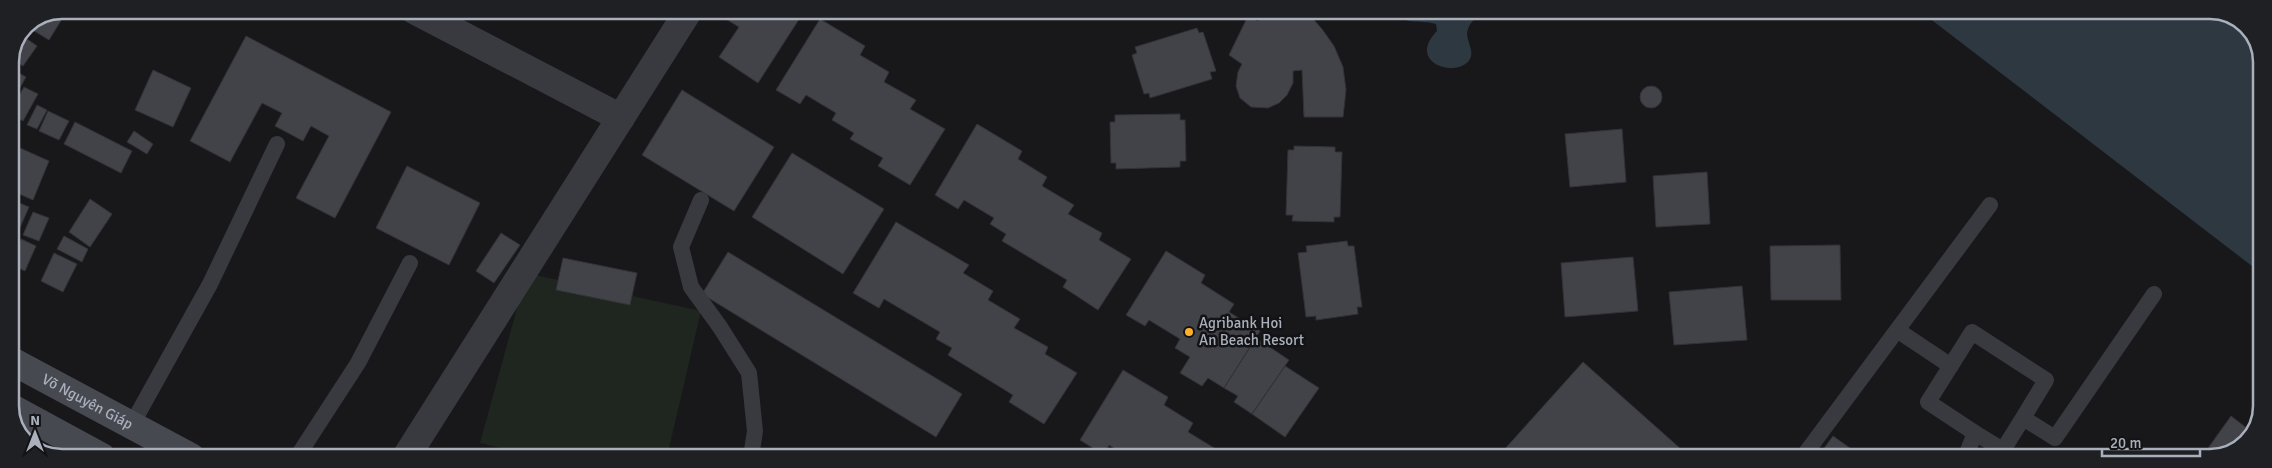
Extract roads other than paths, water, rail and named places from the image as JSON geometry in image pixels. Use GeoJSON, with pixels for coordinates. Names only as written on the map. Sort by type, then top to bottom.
{"type":"FeatureCollection","features":[{"type":"Feature","properties":{"kind":"main road","name":"Võ Nguyên Giáp"},"geometry":{"type":"LineString","coordinates":[[19,365],[176,449]]}},
{"type":"Feature","properties":{"kind":"main road"},"geometry":{"type":"LineString","coordinates":[[20,412],[87,449]]}},
{"type":"Feature","properties":{"kind":"main road"},"geometry":{"type":"LineString","coordinates":[[118,449],[131,426]]}},
{"type":"Feature","properties":{"kind":"street"},"geometry":{"type":"LineString","coordinates":[[431,19],[622,118]]}},
{"type":"Feature","properties":{"kind":"street"},"geometry":{"type":"LineString","coordinates":[[411,449],[683,19]]}},
{"type":"Feature","properties":{"kind":"lane"},"geometry":{"type":"LineString","coordinates":[[131,426],[210,284],[277,144]]}},
{"type":"Feature","properties":{"kind":"lane"},"geometry":{"type":"LineString","coordinates":[[701,200],[681,247],[691,287],[720,327],[749,373],[755,431],[752,449]]}},
{"type":"Feature","properties":{"kind":"lane"},"geometry":{"type":"LineString","coordinates":[[1809,449],[1990,205]]}},
{"type":"Feature","properties":{"kind":"lane"},"geometry":{"type":"LineString","coordinates":[[303,449],[358,363],[410,263]]}},
{"type":"Feature","properties":{"kind":"lane"},"geometry":{"type":"LineString","coordinates":[[2023,418],[2056,438],[2154,294]]}},
{"type":"Feature","properties":{"kind":"lane"},"geometry":{"type":"LineString","coordinates":[[1897,330],[1952,366]]}},
{"type":"Feature","properties":{"kind":"lane"},"geometry":{"type":"LineString","coordinates":[[2002,449],[1928,402],[1972,332],[2046,380],[2005,449]]}},
{"type":"Feature","properties":{"kind":"lane"},"geometry":{"type":"LineString","coordinates":[[1969,449],[1975,433]]}},
{"type":"Feature","properties":{"kind":"place","name":"Agribank Hoi An Beach Resort"},"geometry":{"type":"Point","coordinates":[1189,332]}}]}
